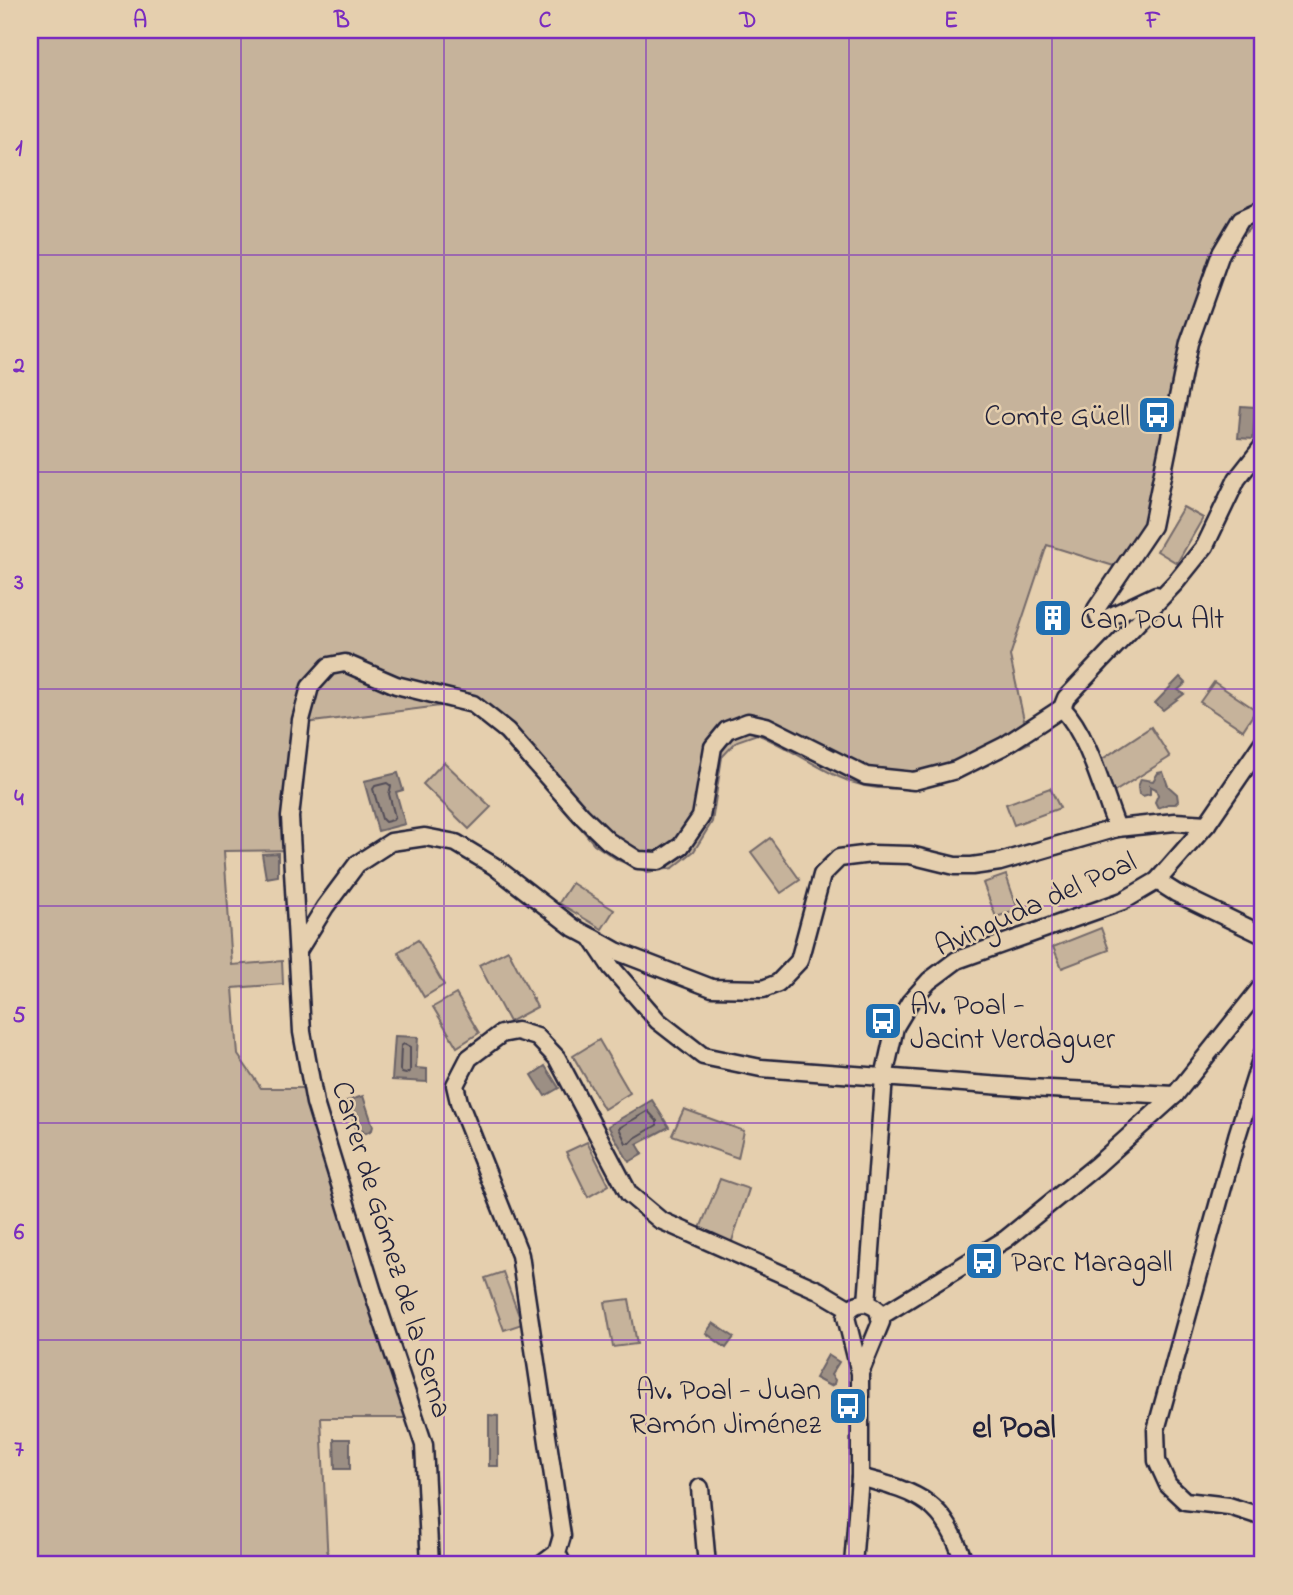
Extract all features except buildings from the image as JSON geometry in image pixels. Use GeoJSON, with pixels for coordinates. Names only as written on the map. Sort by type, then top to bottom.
{"type":"FeatureCollection","features":[{"type":"Feature","properties":{"kind":"street"},"geometry":{"type":"LineString","coordinates":[[1263,209],[1241,219],[1221,253],[1189,344],[1152,526],[1096,609],[1099,618],[1105,620],[1144,603],[1176,582],[1205,545],[1237,479],[1263,446]]}},
{"type":"Feature","properties":{"kind":"street","name":"Carrer de Gómez de la Serna"},"geometry":{"type":"LineString","coordinates":[[430,1565],[425,1445],[373,1292],[315,1103],[302,1032],[290,817],[301,720],[310,687],[329,666],[345,663],[396,685],[473,704],[507,731],[581,815],[608,841],[638,860],[659,861],[681,846],[701,817],[713,747],[727,730],[748,722],[766,726],[866,776],[914,781],[956,770],[1004,746],[1062,708],[1066,698],[1176,582]]}},
{"type":"Feature","properties":{"kind":"street"},"geometry":{"type":"LineString","coordinates":[[1062,708],[1095,765],[1117,828]]}},
{"type":"Feature","properties":{"kind":"street","name":"Avinguda del Poal"},"geometry":{"type":"LineString","coordinates":[[867,1303],[884,1077],[895,1027],[900,1018],[929,981],[957,960],[1124,901],[1157,881],[1207,824],[1263,742]]}},
{"type":"Feature","properties":{"kind":"street"},"geometry":{"type":"LineString","coordinates":[[299,949],[325,907],[357,864],[391,842],[425,837],[456,843],[484,860],[574,928],[616,951],[712,988],[763,989],[778,983],[799,961],[822,875],[839,858],[871,854],[911,855],[955,866],[972,866],[1000,862],[1117,828],[1175,822],[1207,824]]}},
{"type":"Feature","properties":{"kind":"street"},"geometry":{"type":"LineString","coordinates":[[1157,881],[1263,935]]}},
{"type":"Feature","properties":{"kind":"street"},"geometry":{"type":"LineString","coordinates":[[591,937],[611,967],[658,1021],[703,1056],[761,1068],[1029,1088],[1175,1095]]}},
{"type":"Feature","properties":{"kind":"street"},"geometry":{"type":"LineString","coordinates":[[881,1316],[1006,1239],[1097,1165],[1175,1095],[1263,985]]}},
{"type":"Feature","properties":{"kind":"street"},"geometry":{"type":"LineString","coordinates":[[541,1565],[560,1559],[562,1536],[520,1255],[459,1102],[455,1085],[469,1058],[500,1034],[517,1031],[537,1037],[557,1058],[629,1194],[660,1220],[818,1290],[850,1309]]}},
{"type":"Feature","properties":{"kind":"street"},"geometry":{"type":"LineString","coordinates":[[1263,1053],[1237,1136],[1156,1430],[1157,1461],[1168,1485],[1185,1501],[1229,1506],[1263,1517]]}},
{"type":"Feature","properties":{"kind":"street"},"geometry":{"type":"LineString","coordinates":[[853,1565],[860,1477],[860,1373],[846,1317],[857,1303],[867,1303],[873,1305],[881,1316],[879,1329],[860,1373]]}},
{"type":"Feature","properties":{"kind":"street"},"geometry":{"type":"LineString","coordinates":[[848,1330],[856,1336],[866,1338],[875,1334]]}},
{"type":"Feature","properties":{"kind":"street"},"geometry":{"type":"LineString","coordinates":[[860,1477],[894,1486],[918,1497],[940,1513],[955,1536],[965,1565]]}},
{"type":"Feature","properties":{"kind":"street"},"geometry":{"type":"LineString","coordinates":[[701,1488],[707,1565]]}},
{"type":"Feature","properties":{"kind":"shaded area"},"geometry":{"type":"Polygon","coordinates":[[[30,30],[1263,30],[1263,223],[1256,223],[1237,240],[1194,311],[1150,517],[1117,567],[1047,545],[1010,656],[1029,743],[936,782],[888,789],[863,786],[839,777],[757,734],[737,741],[722,757],[712,822],[694,851],[673,868],[648,872],[618,860],[594,844],[548,789],[479,715],[448,705],[305,723],[296,850],[224,851],[232,965],[282,961],[283,984],[233,988],[238,1055],[261,1088],[317,1088],[422,1418],[321,1418],[328,1565],[30,1565],[30,30]]]}},
{"type":"Feature","properties":{"kind":"shaded area"},"geometry":{"type":"Polygon","coordinates":[[[1183,507],[1203,518],[1177,563],[1157,551],[1183,507]]]}},
{"type":"Feature","properties":{"kind":"shaded area"},"geometry":{"type":"Polygon","coordinates":[[[1214,682],[1256,710],[1243,730],[1200,702],[1214,682]]]}},
{"type":"Feature","properties":{"kind":"shaded area"},"geometry":{"type":"Polygon","coordinates":[[[1151,727],[1170,757],[1111,794],[1098,762],[1151,727]]]}},
{"type":"Feature","properties":{"kind":"shaded area"},"geometry":{"type":"Polygon","coordinates":[[[444,762],[491,807],[469,829],[423,784],[444,762]]]}},
{"type":"Feature","properties":{"kind":"shaded area"},"geometry":{"type":"Polygon","coordinates":[[[1050,788],[1060,808],[1014,825],[1006,804],[1050,788]]]}},
{"type":"Feature","properties":{"kind":"shaded area"},"geometry":{"type":"Polygon","coordinates":[[[770,838],[800,880],[781,893],[751,852],[770,838]]]}},
{"type":"Feature","properties":{"kind":"shaded area"},"geometry":{"type":"Polygon","coordinates":[[[1006,875],[1018,910],[996,917],[983,883],[1006,875]]]}},
{"type":"Feature","properties":{"kind":"shaded area"},"geometry":{"type":"Polygon","coordinates":[[[572,883],[614,910],[602,929],[559,903],[572,883]]]}},
{"type":"Feature","properties":{"kind":"shaded area"},"geometry":{"type":"Polygon","coordinates":[[[1101,928],[1109,950],[1062,968],[1053,947],[1101,928]]]}},
{"type":"Feature","properties":{"kind":"shaded area"},"geometry":{"type":"Polygon","coordinates":[[[418,940],[444,985],[424,997],[398,952],[418,940]]]}},
{"type":"Feature","properties":{"kind":"shaded area"},"geometry":{"type":"Polygon","coordinates":[[[508,950],[537,1007],[509,1022],[479,965],[508,950]]]}},
{"type":"Feature","properties":{"kind":"shaded area"},"geometry":{"type":"Polygon","coordinates":[[[456,994],[479,1033],[457,1047],[433,1007],[456,994]]]}},
{"type":"Feature","properties":{"kind":"shaded area"},"geometry":{"type":"Polygon","coordinates":[[[599,1040],[630,1093],[604,1109],[573,1056],[599,1040]]]}},
{"type":"Feature","properties":{"kind":"shaded area"},"geometry":{"type":"Polygon","coordinates":[[[684,1109],[744,1131],[738,1158],[672,1135],[684,1109]]]}},
{"type":"Feature","properties":{"kind":"shaded area"},"geometry":{"type":"Polygon","coordinates":[[[587,1142],[609,1185],[588,1197],[566,1152],[587,1142]]]}},
{"type":"Feature","properties":{"kind":"shaded area"},"geometry":{"type":"Polygon","coordinates":[[[720,1179],[749,1189],[731,1244],[699,1231],[720,1179]]]}},
{"type":"Feature","properties":{"kind":"shaded area"},"geometry":{"type":"Polygon","coordinates":[[[503,1272],[522,1324],[504,1330],[485,1278],[503,1272]]]}},
{"type":"Feature","properties":{"kind":"shaded area"},"geometry":{"type":"Polygon","coordinates":[[[629,1299],[637,1344],[613,1347],[605,1302],[629,1299]]]}},
{"type":"Feature","properties":{"kind":"water"},"geometry":{"type":"Polygon","coordinates":[[[1241,406],[1255,407],[1253,439],[1238,438],[1241,406]]]}},
{"type":"Feature","properties":{"kind":"water"},"geometry":{"type":"Polygon","coordinates":[[[1180,677],[1186,683],[1178,690],[1184,694],[1163,710],[1155,703],[1180,677]]]}},
{"type":"Feature","properties":{"kind":"water"},"geometry":{"type":"Polygon","coordinates":[[[1163,772],[1168,786],[1177,794],[1178,801],[1158,808],[1155,802],[1158,795],[1156,789],[1150,786],[1150,794],[1143,796],[1139,794],[1138,787],[1141,779],[1153,781],[1158,773],[1163,772]]]}},
{"type":"Feature","properties":{"kind":"water"},"geometry":{"type":"Polygon","coordinates":[[[398,773],[403,790],[396,792],[405,824],[378,831],[364,781],[398,773]]]}},
{"type":"Feature","properties":{"kind":"water"},"geometry":{"type":"Polygon","coordinates":[[[278,853],[278,876],[266,878],[262,854],[278,853]]]}},
{"type":"Feature","properties":{"kind":"water"},"geometry":{"type":"Polygon","coordinates":[[[395,1036],[418,1037],[416,1068],[427,1069],[427,1082],[392,1080],[395,1036]]]}},
{"type":"Feature","properties":{"kind":"water"},"geometry":{"type":"Polygon","coordinates":[[[545,1066],[559,1088],[545,1096],[532,1075],[545,1066]]]}},
{"type":"Feature","properties":{"kind":"water"},"geometry":{"type":"Polygon","coordinates":[[[363,1096],[373,1126],[372,1130],[366,1133],[357,1131],[347,1101],[363,1096]]]}},
{"type":"Feature","properties":{"kind":"water"},"geometry":{"type":"Polygon","coordinates":[[[652,1100],[669,1127],[637,1144],[643,1154],[629,1162],[608,1126],[652,1100]]]}},
{"type":"Feature","properties":{"kind":"water"},"geometry":{"type":"Polygon","coordinates":[[[713,1323],[734,1337],[726,1348],[706,1333],[713,1323]]]}},
{"type":"Feature","properties":{"kind":"water"},"geometry":{"type":"Polygon","coordinates":[[[828,1355],[839,1362],[831,1375],[835,1380],[834,1384],[830,1386],[815,1378],[828,1355]]]}},
{"type":"Feature","properties":{"kind":"water"},"geometry":{"type":"Polygon","coordinates":[[[489,1415],[498,1416],[498,1466],[489,1466],[489,1415]]]}},
{"type":"Feature","properties":{"kind":"water"},"geometry":{"type":"Polygon","coordinates":[[[334,1439],[350,1439],[350,1469],[335,1469],[334,1439]]]}},
{"type":"Feature","properties":{"kind":"place","name":"Comte Güell"},"geometry":{"type":"Point","coordinates":[1157,415]}},
{"type":"Feature","properties":{"kind":"place","name":"Can Pou Alt"},"geometry":{"type":"Point","coordinates":[1053,618]}},
{"type":"Feature","properties":{"kind":"place","name":"Av. Poal - Jacint Verdaguer"},"geometry":{"type":"Point","coordinates":[883,1021]}},
{"type":"Feature","properties":{"kind":"place","name":"Parc Maragall"},"geometry":{"type":"Point","coordinates":[984,1261]}},
{"type":"Feature","properties":{"kind":"place","name":"Av. Poal - Juan Ramón Jiménez"},"geometry":{"type":"Point","coordinates":[848,1406]}},
{"type":"Feature","properties":{"kind":"district","name":"el Poal"},"geometry":{"type":"Point","coordinates":[1014,1426]}}]}
